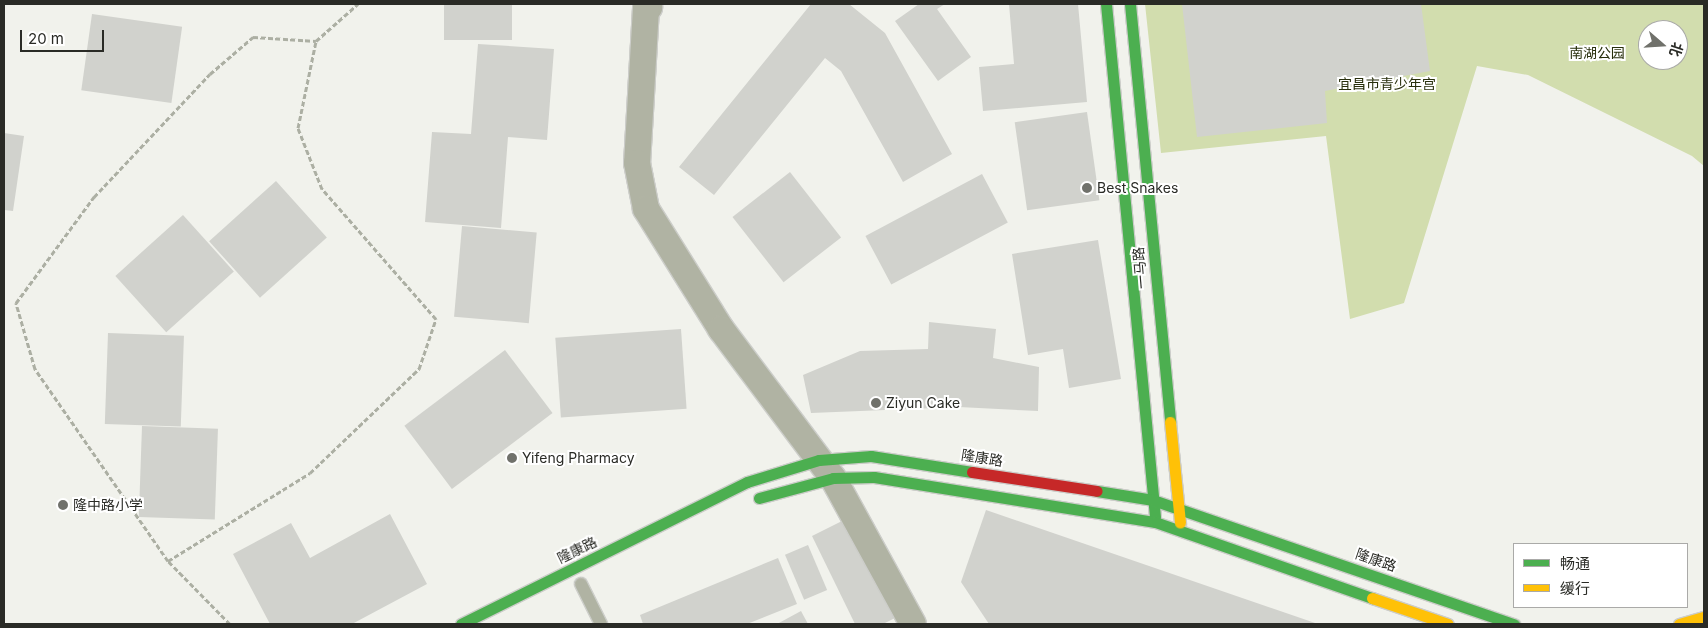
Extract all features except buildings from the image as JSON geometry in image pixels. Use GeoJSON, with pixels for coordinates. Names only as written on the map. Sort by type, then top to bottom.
{"type":"FeatureCollection","features":[{"type":"Feature","properties":{"kind":"main road","name":"一马路"},"geometry":{"type":"LineString","coordinates":[[1106,4],[1155,522]]}},
{"type":"Feature","properties":{"kind":"main road","name":"一马路"},"geometry":{"type":"LineString","coordinates":[[1130,4],[1181,529]]}},
{"type":"Feature","properties":{"kind":"main road","name":"隆康路"},"geometry":{"type":"LineString","coordinates":[[744,505],[826,469],[871,456],[1153,500],[1178,507],[1514,624]]}},
{"type":"Feature","properties":{"kind":"main road","name":"隆康路"},"geometry":{"type":"LineString","coordinates":[[461,624],[747,482],[826,469],[1155,522],[1181,529],[1448,624]]}},
{"type":"Feature","properties":{"kind":"main road"},"geometry":{"type":"LineString","coordinates":[[1678,624],[1704,617]]}},
{"type":"Feature","properties":{"kind":"street"},"geometry":{"type":"LineString","coordinates":[[647,4],[650,7],[646,8],[637,163],[646,209],[721,329],[826,469],[914,624]]}},
{"type":"Feature","properties":{"kind":"lane"},"geometry":{"type":"LineString","coordinates":[[581,584],[600,624]]}},
{"type":"Feature","properties":{"kind":"path"},"geometry":{"type":"LineString","coordinates":[[168,561],[310,473],[420,369],[436,319],[322,189],[298,128],[316,42],[358,4]]}},
{"type":"Feature","properties":{"kind":"path"},"geometry":{"type":"LineString","coordinates":[[230,624],[168,561],[34,369],[16,303],[94,197],[210,74],[253,37],[316,42]]}},
{"type":"Feature","properties":{"kind":"green space","name":"宜昌市青少年宫"},"geometry":{"type":"Polygon","coordinates":[[[1145,4],[1704,4],[1704,166],[1692,156],[1528,75],[1477,66],[1404,303],[1350,319],[1326,136],[1161,153],[1145,4]]]}},
{"type":"Feature","properties":{"kind":"traffic: fast"},"geometry":{"type":"LineString","coordinates":[[1106,4],[1155,517]]}},
{"type":"Feature","properties":{"kind":"traffic: fast"},"geometry":{"type":"LineString","coordinates":[[1130,4],[1170,422]]}},
{"type":"Feature","properties":{"kind":"traffic: fast"},"geometry":{"type":"LineString","coordinates":[[461,624],[747,482],[819,460],[871,456],[972,472]]}},
{"type":"Feature","properties":{"kind":"traffic: fast"},"geometry":{"type":"LineString","coordinates":[[759,498],[833,478],[874,477],[1155,522],[1372,598]]}},
{"type":"Feature","properties":{"kind":"traffic: fast"},"geometry":{"type":"LineString","coordinates":[[1097,491],[1153,500],[1514,624]]}},
{"type":"Feature","properties":{"kind":"traffic: slow"},"geometry":{"type":"LineString","coordinates":[[1170,422],[1180,523]]}},
{"type":"Feature","properties":{"kind":"traffic: slow"},"geometry":{"type":"LineString","coordinates":[[1372,598],[1448,624]]}},
{"type":"Feature","properties":{"kind":"traffic: slow"},"geometry":{"type":"LineString","coordinates":[[1679,624],[1704,617]]}},
{"type":"Feature","properties":{"kind":"traffic: jam"},"geometry":{"type":"LineString","coordinates":[[972,472],[1097,491]]}},
{"type":"Feature","properties":{"kind":"place","name":"Best Snakes"},"geometry":{"type":"Point","coordinates":[1087,188]}},
{"type":"Feature","properties":{"kind":"place","name":"Ziyun Cake"},"geometry":{"type":"Point","coordinates":[876,403]}},
{"type":"Feature","properties":{"kind":"place","name":"Yifeng Pharmacy"},"geometry":{"type":"Point","coordinates":[512,458]}},
{"type":"Feature","properties":{"kind":"place","name":"隆中路小学"},"geometry":{"type":"Point","coordinates":[63,505]}},
{"type":"Feature","properties":{"kind":"park label","name":"南湖公园"},"geometry":{"type":"Point","coordinates":[1597,53]}}]}
